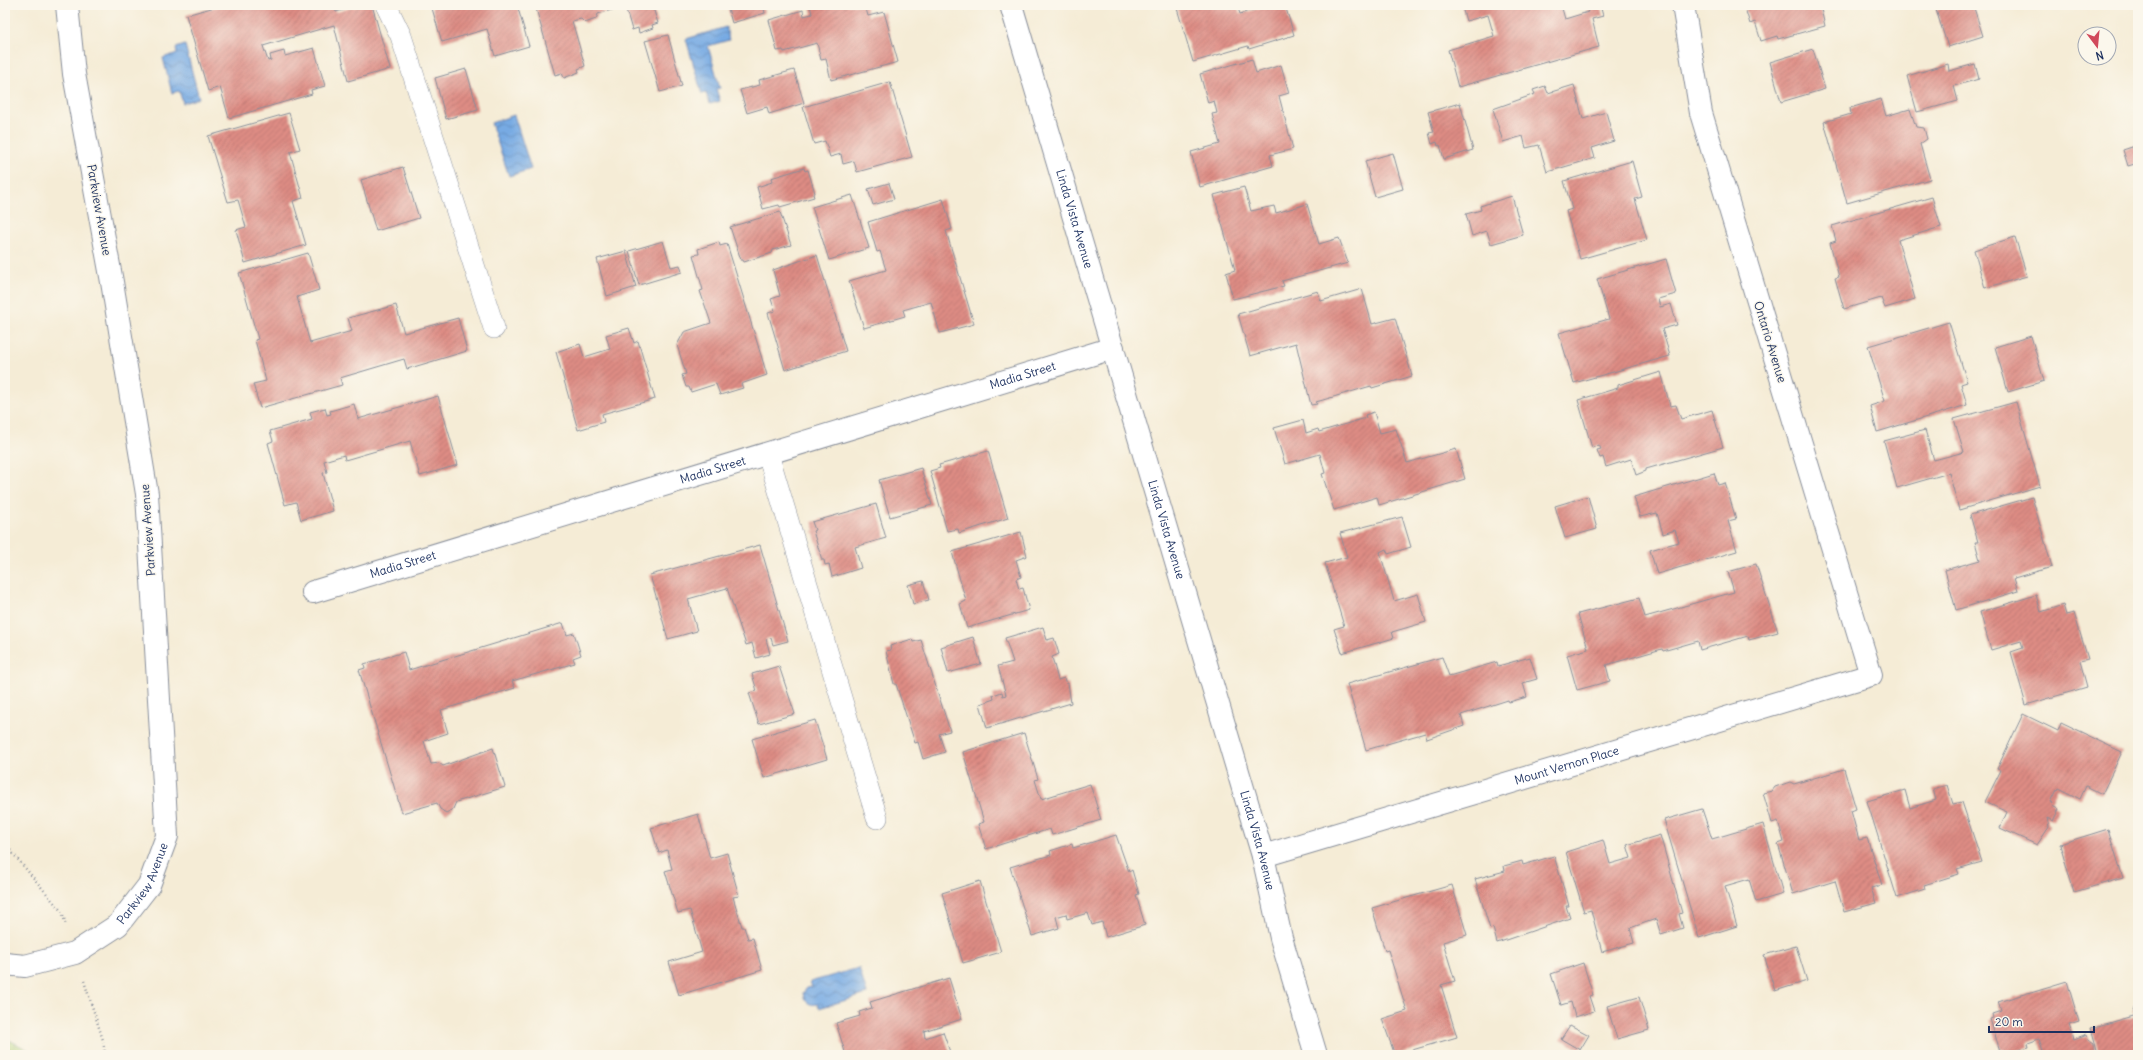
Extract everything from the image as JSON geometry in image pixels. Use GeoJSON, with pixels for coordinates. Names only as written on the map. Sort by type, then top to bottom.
{"type":"FeatureCollection","features":[{"type":"Feature","properties":{"kind":"street","name":"Parkview Avenue"},"geometry":{"type":"LineString","coordinates":[[5,964],[25,966],[75,953],[118,925],[150,885],[167,836],[147,494],[112,282],[74,74],[67,5]]}},
{"type":"Feature","properties":{"kind":"street","name":"Linda Vista Avenue"},"geometry":{"type":"LineString","coordinates":[[1011,5],[1263,856],[1281,938],[1316,1055]]}},
{"type":"Feature","properties":{"kind":"street","name":"Ontario Avenue"},"geometry":{"type":"LineString","coordinates":[[1683,5],[1700,113],[1871,675]]}},
{"type":"Feature","properties":{"kind":"street","name":"Madia Street"},"geometry":{"type":"LineString","coordinates":[[313,592],[1113,348]]}},
{"type":"Feature","properties":{"kind":"street","name":"Mount Vernon Place"},"geometry":{"type":"LineString","coordinates":[[1263,856],[1871,675]]}},
{"type":"Feature","properties":{"kind":"lane"},"geometry":{"type":"LineString","coordinates":[[386,5],[401,36],[494,328]]}},
{"type":"Feature","properties":{"kind":"lane"},"geometry":{"type":"LineString","coordinates":[[768,454],[877,818]]}},
{"type":"Feature","properties":{"kind":"green space"},"geometry":{"type":"Polygon","coordinates":[[[5,1038],[38,1055],[5,1055],[5,1038]]]}},
{"type":"Feature","properties":{"kind":"water"},"geometry":{"type":"Polygon","coordinates":[[[726,27],[729,40],[708,46],[720,88],[716,89],[720,101],[710,104],[706,93],[702,94],[686,39],[726,27]]]}},
{"type":"Feature","properties":{"kind":"water"},"geometry":{"type":"Polygon","coordinates":[[[185,45],[199,98],[183,103],[179,91],[172,93],[163,58],[177,53],[176,48],[185,45]]]}},
{"type":"Feature","properties":{"kind":"water"},"geometry":{"type":"Polygon","coordinates":[[[514,115],[531,169],[509,176],[491,123],[514,115]]]}},
{"type":"Feature","properties":{"kind":"water"},"geometry":{"type":"Polygon","coordinates":[[[859,968],[867,994],[819,1008],[817,1004],[809,1004],[804,998],[803,993],[807,988],[812,987],[810,982],[859,968]]]}},
{"type":"Feature","properties":{"kind":"building"},"geometry":{"type":"Polygon","coordinates":[[[222,5],[311,5],[312,8],[321,5],[334,5],[336,12],[361,5],[372,5],[390,69],[348,81],[334,25],[263,46],[268,61],[271,60],[270,55],[284,51],[285,56],[314,48],[325,86],[311,90],[312,94],[229,118],[220,87],[208,91],[186,15],[222,5]]]}},
{"type":"Feature","properties":{"kind":"building"},"geometry":{"type":"Polygon","coordinates":[[[431,5],[517,5],[529,46],[495,56],[487,29],[442,42],[431,5]]]}},
{"type":"Feature","properties":{"kind":"building"},"geometry":{"type":"Polygon","coordinates":[[[535,5],[652,5],[658,23],[652,25],[653,28],[639,33],[638,28],[632,30],[625,6],[598,14],[596,19],[585,23],[581,19],[572,21],[585,66],[578,69],[579,72],[564,78],[562,73],[555,75],[535,5]]]}},
{"type":"Feature","properties":{"kind":"building"},"geometry":{"type":"Polygon","coordinates":[[[727,5],[763,5],[765,13],[732,23],[727,5]]]}},
{"type":"Feature","properties":{"kind":"building"},"geometry":{"type":"Polygon","coordinates":[[[810,5],[865,5],[868,16],[884,12],[898,62],[831,80],[826,59],[821,60],[817,43],[784,52],[783,50],[777,51],[769,20],[803,10],[804,16],[812,14],[810,5]]]}},
{"type":"Feature","properties":{"kind":"building"},"geometry":{"type":"Polygon","coordinates":[[[1176,5],[1237,5],[1240,14],[1269,5],[1285,5],[1294,35],[1249,49],[1248,46],[1193,62],[1176,5]]]}},
{"type":"Feature","properties":{"kind":"building"},"geometry":{"type":"Polygon","coordinates":[[[1468,5],[1561,5],[1565,19],[1588,12],[1585,5],[1600,5],[1603,16],[1592,19],[1599,47],[1458,87],[1448,50],[1494,36],[1488,15],[1466,21],[1462,7],[1468,5]]]}},
{"type":"Feature","properties":{"kind":"building"},"geometry":{"type":"Polygon","coordinates":[[[1744,5],[1820,5],[1825,26],[1778,39],[1777,36],[1761,41],[1755,22],[1750,24],[1744,5]]]}},
{"type":"Feature","properties":{"kind":"building"},"geometry":{"type":"Polygon","coordinates":[[[1952,5],[1973,5],[1983,36],[1948,47],[1936,10],[1952,5]]]}},
{"type":"Feature","properties":{"kind":"building"},"geometry":{"type":"Polygon","coordinates":[[[668,35],[682,86],[660,92],[645,41],[668,35]]]}},
{"type":"Feature","properties":{"kind":"building"},"geometry":{"type":"Polygon","coordinates":[[[1813,49],[1825,89],[1781,102],[1770,62],[1813,49]]]}},
{"type":"Feature","properties":{"kind":"building"},"geometry":{"type":"Polygon","coordinates":[[[1252,59],[1256,73],[1281,65],[1289,93],[1279,96],[1293,149],[1270,155],[1273,166],[1200,187],[1191,152],[1220,144],[1212,114],[1217,113],[1214,101],[1208,103],[1200,74],[1252,59]]]}},
{"type":"Feature","properties":{"kind":"building"},"geometry":{"type":"Polygon","coordinates":[[[1948,64],[1949,71],[1975,64],[1979,79],[1954,86],[1958,101],[1917,112],[1907,76],[1948,64]]]}},
{"type":"Feature","properties":{"kind":"building"},"geometry":{"type":"Polygon","coordinates":[[[466,69],[478,110],[446,119],[435,78],[466,69]]]}},
{"type":"Feature","properties":{"kind":"building"},"geometry":{"type":"Polygon","coordinates":[[[794,70],[804,103],[769,114],[767,107],[747,113],[740,90],[760,85],[759,80],[794,70]]]}},
{"type":"Feature","properties":{"kind":"building"},"geometry":{"type":"Polygon","coordinates":[[[890,82],[912,157],[857,172],[854,161],[843,164],[841,154],[830,157],[825,141],[814,144],[803,107],[890,82]]]}},
{"type":"Feature","properties":{"kind":"building"},"geometry":{"type":"Polygon","coordinates":[[[1574,85],[1583,119],[1606,112],[1614,141],[1592,148],[1595,158],[1547,172],[1539,145],[1526,148],[1523,136],[1503,142],[1493,109],[1535,94],[1533,90],[1545,86],[1548,93],[1574,85]]]}},
{"type":"Feature","properties":{"kind":"building"},"geometry":{"type":"Polygon","coordinates":[[[1881,99],[1886,116],[1910,109],[1916,127],[1924,128],[1927,139],[1920,144],[1930,179],[1847,203],[1824,122],[1851,114],[1850,108],[1881,99]]]}},
{"type":"Feature","properties":{"kind":"building"},"geometry":{"type":"Polygon","coordinates":[[[1460,103],[1473,150],[1444,159],[1440,145],[1438,146],[1437,142],[1432,144],[1429,133],[1434,132],[1428,112],[1460,103]]]}},
{"type":"Feature","properties":{"kind":"building"},"geometry":{"type":"Polygon","coordinates":[[[289,113],[300,149],[290,152],[303,198],[293,201],[306,245],[245,263],[236,230],[246,227],[238,200],[228,202],[208,136],[289,113]]]}},
{"type":"Feature","properties":{"kind":"building"},"geometry":{"type":"Polygon","coordinates":[[[2138,145],[2138,163],[2128,166],[2123,150],[2138,145]]]}},
{"type":"Feature","properties":{"kind":"building"},"geometry":{"type":"Polygon","coordinates":[[[1393,153],[1403,189],[1375,197],[1365,161],[1393,153]]]}},
{"type":"Feature","properties":{"kind":"building"},"geometry":{"type":"Polygon","coordinates":[[[1632,161],[1642,197],[1635,199],[1647,240],[1580,259],[1566,211],[1572,209],[1564,181],[1632,161]]]}},
{"type":"Feature","properties":{"kind":"building"},"geometry":{"type":"Polygon","coordinates":[[[403,167],[419,218],[376,231],[361,180],[403,167]]]}},
{"type":"Feature","properties":{"kind":"building"},"geometry":{"type":"Polygon","coordinates":[[[804,168],[805,171],[808,170],[815,193],[813,194],[814,197],[780,207],[779,205],[763,209],[757,187],[772,182],[771,178],[804,168]]]}},
{"type":"Feature","properties":{"kind":"building"},"geometry":{"type":"Polygon","coordinates":[[[889,183],[894,199],[873,205],[868,189],[889,183]]]}},
{"type":"Feature","properties":{"kind":"building"},"geometry":{"type":"Polygon","coordinates":[[[1244,187],[1251,211],[1274,206],[1276,213],[1307,204],[1319,244],[1339,238],[1348,263],[1282,281],[1284,286],[1233,299],[1226,273],[1235,270],[1214,195],[1244,187]]]}},
{"type":"Feature","properties":{"kind":"building"},"geometry":{"type":"Polygon","coordinates":[[[852,195],[869,248],[829,260],[812,207],[852,195]]]}},
{"type":"Feature","properties":{"kind":"building"},"geometry":{"type":"Polygon","coordinates":[[[1512,196],[1523,235],[1491,244],[1487,231],[1472,236],[1466,214],[1481,210],[1480,206],[1512,196]]]}},
{"type":"Feature","properties":{"kind":"building"},"geometry":{"type":"Polygon","coordinates":[[[1932,197],[1941,227],[1898,240],[1915,299],[1885,308],[1881,298],[1844,309],[1835,278],[1839,277],[1830,243],[1836,241],[1832,226],[1932,197]]]}},
{"type":"Feature","properties":{"kind":"building"},"geometry":{"type":"Polygon","coordinates":[[[943,199],[952,229],[946,231],[974,324],[940,333],[931,302],[903,310],[905,316],[864,328],[849,281],[886,270],[880,251],[877,252],[868,222],[943,199]]]}},
{"type":"Feature","properties":{"kind":"building"},"geometry":{"type":"Polygon","coordinates":[[[780,212],[791,245],[773,250],[772,253],[744,262],[741,260],[730,227],[780,212]]]}},
{"type":"Feature","properties":{"kind":"building"},"geometry":{"type":"Polygon","coordinates":[[[2015,237],[2027,276],[1985,288],[1974,250],[2015,237]]]}},
{"type":"Feature","properties":{"kind":"building"},"geometry":{"type":"Polygon","coordinates":[[[663,241],[671,267],[680,265],[682,272],[639,285],[629,251],[663,241]]]}},
{"type":"Feature","properties":{"kind":"building"},"geometry":{"type":"Polygon","coordinates":[[[719,242],[720,246],[727,244],[767,375],[741,384],[743,388],[720,395],[716,384],[691,392],[689,387],[686,387],[682,375],[686,374],[677,345],[684,332],[711,323],[700,291],[703,290],[693,255],[699,254],[698,249],[719,242]]]}},
{"type":"Feature","properties":{"kind":"building"},"geometry":{"type":"Polygon","coordinates":[[[626,251],[636,287],[607,296],[597,259],[626,251]]]}},
{"type":"Feature","properties":{"kind":"building"},"geometry":{"type":"Polygon","coordinates":[[[308,253],[319,290],[297,297],[310,343],[352,331],[348,318],[396,305],[404,333],[458,318],[467,351],[407,369],[404,359],[340,378],[342,385],[260,408],[253,384],[266,381],[255,340],[258,339],[239,273],[308,253]]]}},
{"type":"Feature","properties":{"kind":"building"},"geometry":{"type":"Polygon","coordinates":[[[817,255],[846,351],[785,370],[768,313],[775,311],[771,299],[780,296],[773,270],[817,255]]]}},
{"type":"Feature","properties":{"kind":"building"},"geometry":{"type":"Polygon","coordinates":[[[1666,259],[1676,294],[1658,299],[1660,307],[1671,304],[1677,325],[1662,329],[1670,356],[1574,383],[1559,333],[1609,319],[1597,279],[1666,259]]]}},
{"type":"Feature","properties":{"kind":"building"},"geometry":{"type":"Polygon","coordinates":[[[1362,289],[1372,324],[1395,318],[1412,376],[1372,388],[1371,386],[1316,402],[1317,404],[1311,405],[1296,343],[1250,356],[1238,314],[1318,291],[1321,301],[1362,289]]]}},
{"type":"Feature","properties":{"kind":"building"},"geometry":{"type":"Polygon","coordinates":[[[1949,322],[1967,382],[1961,384],[1967,405],[1877,432],[1870,406],[1885,401],[1868,346],[1949,322]]]}},
{"type":"Feature","properties":{"kind":"building"},"geometry":{"type":"Polygon","coordinates":[[[629,328],[634,343],[638,341],[655,399],[602,414],[604,422],[578,430],[556,352],[580,344],[584,357],[610,349],[606,335],[629,328]]]}},
{"type":"Feature","properties":{"kind":"building"},"geometry":{"type":"Polygon","coordinates":[[[2031,336],[2044,381],[2008,392],[1995,347],[2031,336]]]}},
{"type":"Feature","properties":{"kind":"building"},"geometry":{"type":"Polygon","coordinates":[[[1661,372],[1670,406],[1676,405],[1681,419],[1712,410],[1723,447],[1646,469],[1646,471],[1636,475],[1631,459],[1606,467],[1603,457],[1600,458],[1597,450],[1601,449],[1599,445],[1592,448],[1578,400],[1618,388],[1618,385],[1661,372]]]}},
{"type":"Feature","properties":{"kind":"building"},"geometry":{"type":"Polygon","coordinates":[[[438,396],[458,465],[420,476],[410,441],[345,460],[344,455],[324,461],[327,472],[323,473],[333,511],[301,520],[296,502],[285,505],[268,443],[273,441],[270,431],[312,419],[310,412],[325,408],[327,415],[331,414],[330,411],[354,404],[358,419],[438,396]]]}},
{"type":"Feature","properties":{"kind":"building"},"geometry":{"type":"Polygon","coordinates":[[[2016,402],[2040,486],[1959,510],[1949,473],[1897,488],[1884,441],[1925,430],[1934,460],[1964,452],[1954,419],[2016,402]]]}},
{"type":"Feature","properties":{"kind":"building"},"geometry":{"type":"Polygon","coordinates":[[[1374,412],[1380,433],[1396,429],[1407,463],[1456,449],[1465,479],[1379,505],[1377,497],[1334,510],[1322,474],[1325,473],[1320,454],[1285,464],[1274,428],[1303,420],[1306,433],[1318,429],[1319,432],[1366,418],[1365,415],[1374,412]]]}},
{"type":"Feature","properties":{"kind":"building"},"geometry":{"type":"Polygon","coordinates":[[[988,451],[1008,518],[959,533],[958,529],[947,531],[930,471],[940,468],[939,465],[988,451]]]}},
{"type":"Feature","properties":{"kind":"building"},"geometry":{"type":"Polygon","coordinates":[[[921,468],[932,505],[890,517],[879,480],[921,468]]]}},
{"type":"Feature","properties":{"kind":"building"},"geometry":{"type":"Polygon","coordinates":[[[1714,473],[1718,485],[1725,483],[1736,519],[1728,521],[1737,551],[1657,574],[1650,550],[1679,542],[1675,530],[1663,534],[1657,513],[1640,517],[1634,497],[1714,473]]]}},
{"type":"Feature","properties":{"kind":"building"},"geometry":{"type":"Polygon","coordinates":[[[1588,496],[1597,529],[1565,538],[1555,506],[1588,496]]]}},
{"type":"Feature","properties":{"kind":"building"},"geometry":{"type":"Polygon","coordinates":[[[2032,497],[2052,567],[2014,578],[2018,591],[1956,610],[1945,570],[1980,560],[1975,542],[1978,542],[1970,515],[2032,497]]]}},
{"type":"Feature","properties":{"kind":"building"},"geometry":{"type":"Polygon","coordinates":[[[876,504],[886,538],[855,547],[861,568],[832,577],[829,564],[825,565],[824,560],[822,560],[813,531],[815,530],[812,522],[876,504]]]}},
{"type":"Feature","properties":{"kind":"building"},"geometry":{"type":"Polygon","coordinates":[[[1402,517],[1411,547],[1388,554],[1386,549],[1380,552],[1394,601],[1418,594],[1426,622],[1392,632],[1394,638],[1342,653],[1334,629],[1344,626],[1325,563],[1347,557],[1340,533],[1402,517]]]}},
{"type":"Feature","properties":{"kind":"building"},"geometry":{"type":"Polygon","coordinates":[[[1021,532],[1027,556],[1016,560],[1021,577],[1016,579],[1019,589],[1023,588],[1029,610],[967,628],[960,604],[966,601],[952,552],[1021,532]]]}},
{"type":"Feature","properties":{"kind":"building"},"geometry":{"type":"Polygon","coordinates":[[[760,545],[788,641],[773,645],[771,638],[766,639],[770,654],[756,658],[752,643],[746,645],[727,588],[688,599],[697,631],[668,639],[650,575],[760,545]]]}},
{"type":"Feature","properties":{"kind":"building"},"geometry":{"type":"Polygon","coordinates":[[[1756,564],[1778,632],[1749,640],[1748,636],[1700,650],[1698,641],[1663,651],[1662,649],[1606,665],[1610,681],[1577,690],[1567,655],[1588,649],[1578,614],[1639,598],[1645,617],[1734,592],[1728,572],[1756,564]]]}},
{"type":"Feature","properties":{"kind":"building"},"geometry":{"type":"Polygon","coordinates":[[[923,581],[929,600],[913,604],[908,585],[923,581]]]}},
{"type":"Feature","properties":{"kind":"building"},"geometry":{"type":"Polygon","coordinates":[[[2036,595],[2041,612],[2063,605],[2066,615],[2074,613],[2088,659],[2080,661],[2087,687],[2026,705],[2011,652],[2023,648],[2021,641],[1991,650],[1980,612],[2036,595]]]}},
{"type":"Feature","properties":{"kind":"building"},"geometry":{"type":"Polygon","coordinates":[[[563,623],[567,635],[574,633],[581,655],[573,658],[575,663],[512,681],[515,688],[441,710],[448,733],[424,741],[431,764],[439,763],[443,766],[493,748],[505,787],[456,802],[453,809],[446,813],[440,809],[437,803],[402,813],[359,670],[365,668],[364,664],[404,652],[409,670],[563,623]]]}},
{"type":"Feature","properties":{"kind":"building"},"geometry":{"type":"Polygon","coordinates":[[[1043,627],[1047,640],[1054,638],[1059,654],[1052,657],[1058,680],[1064,678],[1066,684],[1068,683],[1071,703],[987,728],[980,704],[994,699],[993,695],[1002,692],[1003,696],[1006,695],[998,666],[1013,662],[1005,638],[1043,627]]]}},
{"type":"Feature","properties":{"kind":"building"},"geometry":{"type":"Polygon","coordinates":[[[973,637],[981,664],[948,673],[941,647],[973,637]]]}},
{"type":"Feature","properties":{"kind":"building"},"geometry":{"type":"Polygon","coordinates":[[[912,639],[913,642],[921,640],[950,731],[939,734],[945,752],[923,759],[918,742],[915,743],[896,684],[894,684],[886,651],[891,650],[890,646],[912,639]]]}},
{"type":"Feature","properties":{"kind":"building"},"geometry":{"type":"Polygon","coordinates":[[[1442,657],[1449,676],[1497,662],[1498,666],[1530,657],[1537,679],[1523,683],[1527,697],[1509,702],[1508,700],[1461,715],[1464,726],[1427,739],[1425,733],[1366,750],[1347,684],[1442,657]]]}},
{"type":"Feature","properties":{"kind":"building"},"geometry":{"type":"Polygon","coordinates":[[[779,666],[795,714],[759,724],[749,693],[757,691],[752,674],[779,666]]]}},
{"type":"Feature","properties":{"kind":"building"},"geometry":{"type":"Polygon","coordinates":[[[2023,714],[2058,731],[2061,723],[2122,752],[2102,794],[2086,786],[2080,799],[2058,788],[2051,802],[2054,803],[2053,806],[2059,809],[2053,821],[2047,818],[2049,827],[2037,845],[2000,828],[2007,812],[1985,802],[2001,770],[1997,769],[2023,714]]]}},
{"type":"Feature","properties":{"kind":"building"},"geometry":{"type":"Polygon","coordinates":[[[815,720],[827,759],[764,778],[752,739],[815,720]]]}},
{"type":"Feature","properties":{"kind":"building"},"geometry":{"type":"Polygon","coordinates":[[[1024,733],[1038,779],[1035,780],[1041,799],[1090,784],[1101,820],[1052,835],[1050,829],[986,849],[978,824],[984,822],[963,752],[1024,733]]]}},
{"type":"Feature","properties":{"kind":"building"},"geometry":{"type":"Polygon","coordinates":[[[1844,769],[1856,809],[1851,811],[1859,840],[1867,838],[1882,885],[1871,888],[1876,903],[1844,912],[1835,881],[1793,894],[1778,844],[1784,842],[1778,821],[1772,823],[1763,793],[1772,791],[1775,787],[1790,782],[1794,784],[1844,769]]]}},
{"type":"Feature","properties":{"kind":"building"},"geometry":{"type":"Polygon","coordinates":[[[1947,785],[1953,804],[1962,802],[1982,862],[1957,869],[1959,874],[1924,885],[1925,889],[1897,898],[1867,801],[1905,790],[1910,808],[1936,800],[1933,789],[1947,785]]]}},
{"type":"Feature","properties":{"kind":"building"},"geometry":{"type":"Polygon","coordinates":[[[1702,809],[1712,839],[1763,824],[1783,894],[1756,902],[1749,879],[1725,886],[1737,926],[1699,938],[1664,820],[1702,809]]]}},
{"type":"Feature","properties":{"kind":"building"},"geometry":{"type":"Polygon","coordinates":[[[698,814],[710,858],[727,853],[739,896],[733,897],[742,927],[744,927],[748,939],[753,938],[762,970],[679,995],[669,962],[702,952],[690,910],[678,913],[665,871],[672,869],[667,850],[659,853],[651,828],[698,814]]]}},
{"type":"Feature","properties":{"kind":"building"},"geometry":{"type":"Polygon","coordinates":[[[2108,829],[2123,878],[2074,892],[2060,844],[2108,829]]]}},
{"type":"Feature","properties":{"kind":"building"},"geometry":{"type":"Polygon","coordinates":[[[1116,835],[1129,872],[1132,870],[1139,894],[1136,895],[1145,925],[1106,937],[1102,922],[1092,925],[1088,913],[1067,919],[1066,914],[1056,917],[1059,928],[1032,936],[1010,867],[1051,855],[1050,851],[1072,844],[1073,848],[1116,835]]]}},
{"type":"Feature","properties":{"kind":"building"},"geometry":{"type":"Polygon","coordinates":[[[1660,835],[1682,913],[1679,914],[1683,928],[1661,935],[1656,919],[1630,928],[1634,943],[1602,952],[1591,910],[1584,912],[1566,852],[1603,840],[1610,864],[1631,858],[1627,845],[1660,835]]]}},
{"type":"Feature","properties":{"kind":"building"},"geometry":{"type":"Polygon","coordinates":[[[1554,856],[1569,906],[1566,906],[1570,918],[1497,943],[1493,928],[1490,929],[1475,879],[1505,871],[1504,866],[1522,861],[1523,865],[1554,856]]]}},
{"type":"Feature","properties":{"kind":"building"},"geometry":{"type":"Polygon","coordinates":[[[980,881],[1001,952],[963,963],[942,893],[980,881]]]}},
{"type":"Feature","properties":{"kind":"building"},"geometry":{"type":"Polygon","coordinates":[[[1452,885],[1467,935],[1443,942],[1455,981],[1441,985],[1457,1037],[1395,1055],[1382,1019],[1407,1011],[1388,950],[1385,951],[1372,908],[1452,885]]]}},
{"type":"Feature","properties":{"kind":"building"},"geometry":{"type":"Polygon","coordinates":[[[1796,946],[1807,981],[1775,991],[1764,955],[1796,946]]]}},
{"type":"Feature","properties":{"kind":"building"},"geometry":{"type":"Polygon","coordinates":[[[1583,963],[1593,995],[1589,996],[1594,1011],[1575,1017],[1571,1002],[1561,1005],[1551,974],[1583,963]]]}},
{"type":"Feature","properties":{"kind":"building"},"geometry":{"type":"Polygon","coordinates":[[[949,978],[962,1019],[924,1031],[925,1038],[943,1032],[951,1055],[846,1055],[836,1023],[860,1016],[859,1012],[872,1008],[870,1002],[949,978]]]}},
{"type":"Feature","properties":{"kind":"building"},"geometry":{"type":"Polygon","coordinates":[[[2067,981],[2079,1022],[2069,1025],[2074,1040],[2087,1035],[2088,1039],[2094,1043],[2094,1054],[2098,1053],[2091,1028],[2136,1015],[2133,1009],[2138,1008],[2138,1055],[2044,1055],[2039,1039],[2028,1043],[2029,1047],[2005,1054],[2004,1050],[2000,1051],[1990,1019],[1993,1018],[1992,1014],[2001,1011],[1998,1002],[2067,981]]]}},
{"type":"Feature","properties":{"kind":"building"},"geometry":{"type":"Polygon","coordinates":[[[1639,997],[1649,1030],[1617,1039],[1607,1006],[1639,997]]]}},
{"type":"Feature","properties":{"kind":"building"},"geometry":{"type":"Polygon","coordinates":[[[1570,1025],[1589,1035],[1580,1050],[1561,1039],[1570,1025]]]}}]}
